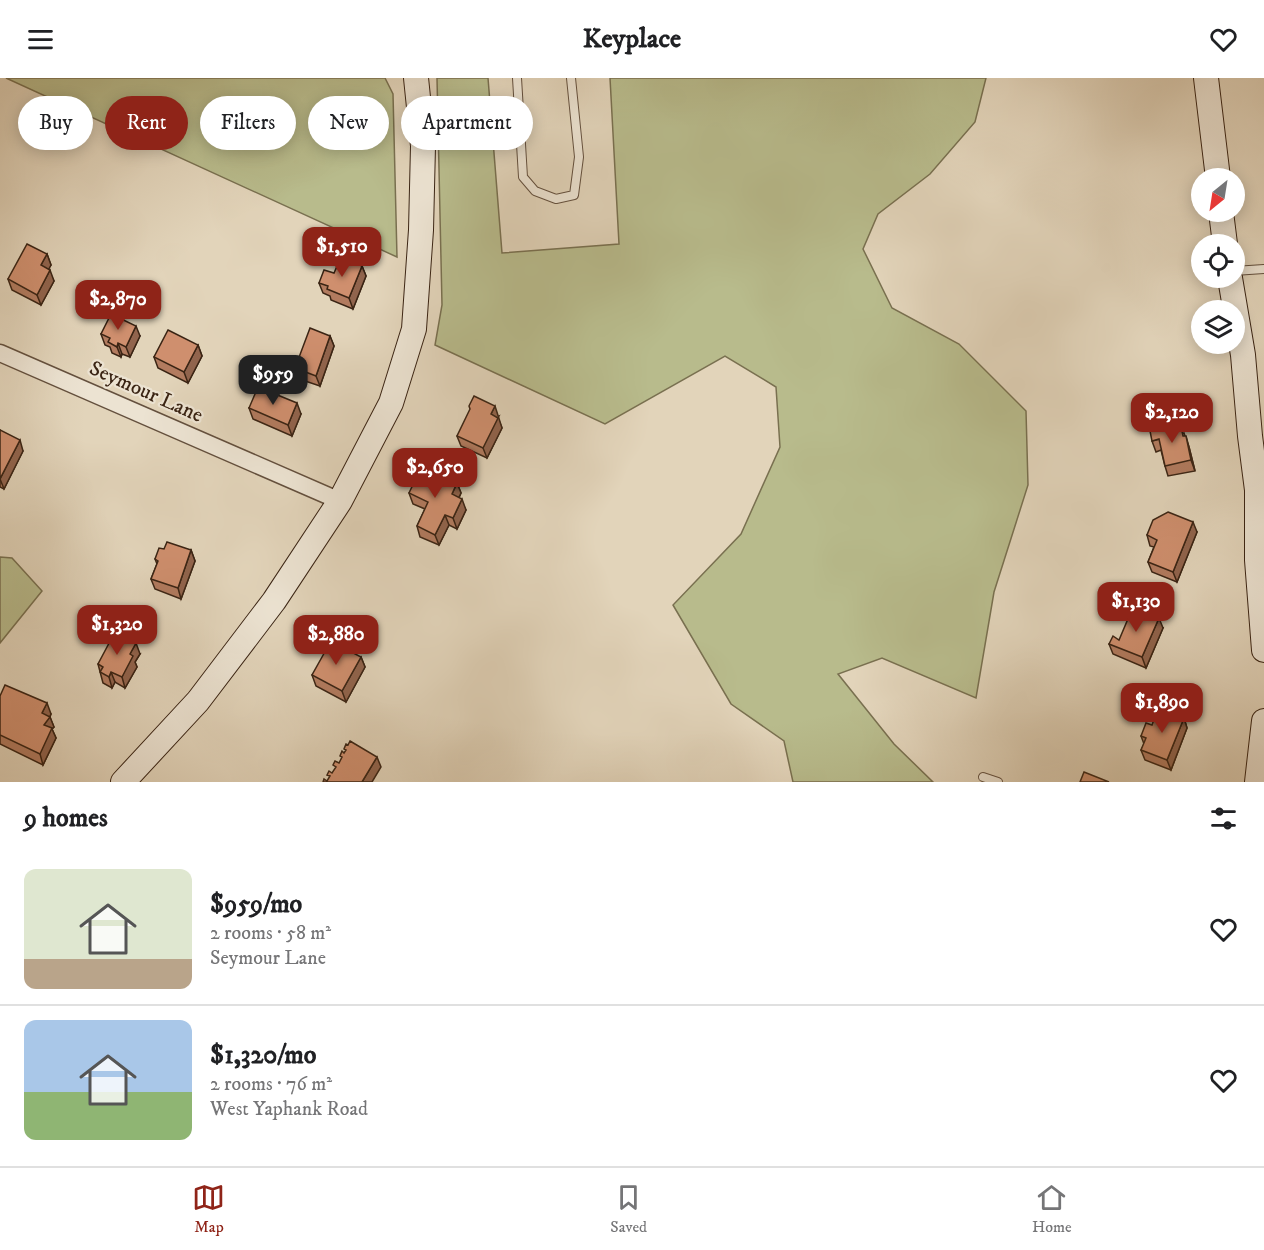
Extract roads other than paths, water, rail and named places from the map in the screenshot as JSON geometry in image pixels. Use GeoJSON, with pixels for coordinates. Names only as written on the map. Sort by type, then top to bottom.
{"type":"FeatureCollection","features":[{"type":"Feature","properties":{"kind":"street"},"geometry":{"type":"LineString","coordinates":[[123,782],[198,701],[274,601],[340,501],[391,403],[414,329],[421,230],[423,146],[416,78]]}},
{"type":"Feature","properties":{"kind":"street"},"geometry":{"type":"LineString","coordinates":[[1206,78],[1217,168]]}},
{"type":"Feature","properties":{"kind":"street"},"geometry":{"type":"LineString","coordinates":[[1232,288],[1243,355],[1257,490],[1257,560],[1264,650]]}},
{"type":"Feature","properties":{"kind":"street","name":"Seymour Lane"},"geometry":{"type":"LineString","coordinates":[[0,353],[340,501]]}},
{"type":"Feature","properties":{"kind":"street"},"geometry":{"type":"LineString","coordinates":[[1257,782],[1264,721]]}},
{"type":"Feature","properties":{"kind":"lane"},"geometry":{"type":"LineString","coordinates":[[517,78],[523,177],[535,191],[556,199],[574,195],[579,157],[571,78]]}},
{"type":"Feature","properties":{"kind":"lane"},"geometry":{"type":"LineString","coordinates":[[1245,270],[1264,269]]}},
{"type":"Feature","properties":{"kind":"lane"},"geometry":{"type":"LineString","coordinates":[[983,777],[998,782]]}}]}
